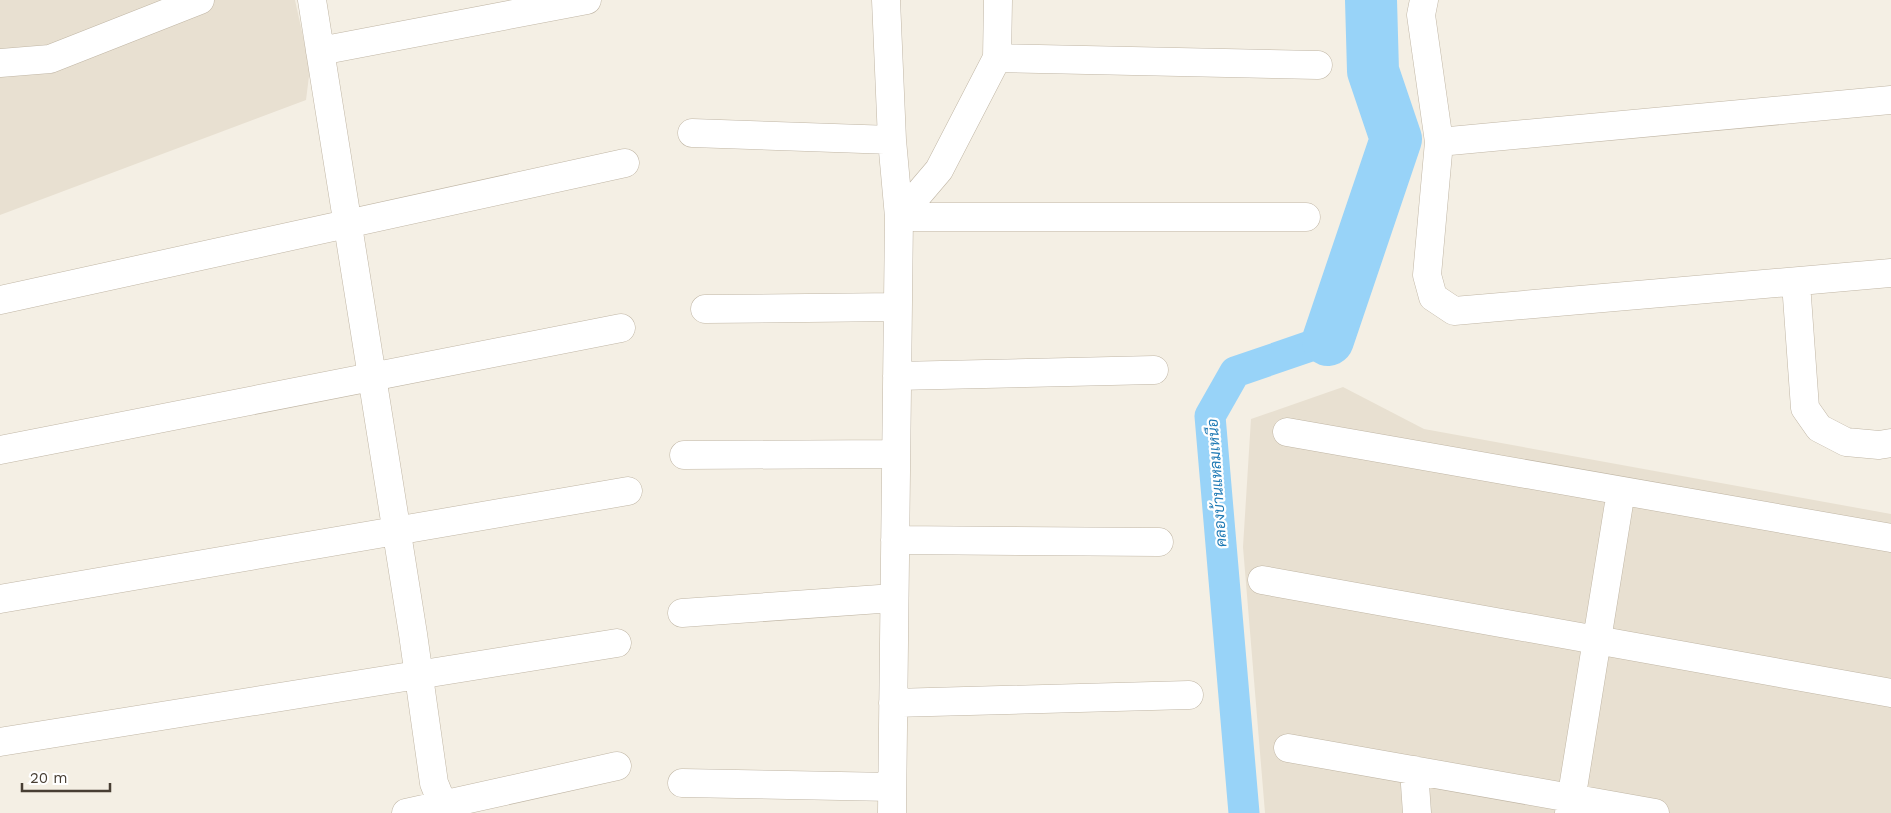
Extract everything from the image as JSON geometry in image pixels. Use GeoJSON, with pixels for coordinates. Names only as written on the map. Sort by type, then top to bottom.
{"type":"FeatureCollection","features":[{"type":"Feature","properties":{"kind":"street"},"geometry":{"type":"LineString","coordinates":[[0,63],[50,59],[200,0]]}},
{"type":"Feature","properties":{"kind":"street"},"geometry":{"type":"LineString","coordinates":[[312,0],[397,530],[434,783],[445,809]]}},
{"type":"Feature","properties":{"kind":"street"},"geometry":{"type":"LineString","coordinates":[[320,51],[587,0]]}},
{"type":"Feature","properties":{"kind":"street"},"geometry":{"type":"LineString","coordinates":[[682,783],[892,800],[899,217],[892,140],[886,0]]}},
{"type":"Feature","properties":{"kind":"street"},"geometry":{"type":"LineString","coordinates":[[899,217],[939,170],[997,58],[998,0]]}},
{"type":"Feature","properties":{"kind":"street"},"geometry":{"type":"LineString","coordinates":[[1424,0],[1421,15],[1439,142],[1427,275],[1433,297],[1454,312],[1796,283],[1891,273]]}},
{"type":"Feature","properties":{"kind":"street"},"geometry":{"type":"LineString","coordinates":[[997,58],[1318,65]]}},
{"type":"Feature","properties":{"kind":"street"},"geometry":{"type":"LineString","coordinates":[[1439,142],[1891,100]]}},
{"type":"Feature","properties":{"kind":"street"},"geometry":{"type":"LineString","coordinates":[[692,133],[892,140]]}},
{"type":"Feature","properties":{"kind":"street"},"geometry":{"type":"LineString","coordinates":[[0,300],[625,163]]}},
{"type":"Feature","properties":{"kind":"street"},"geometry":{"type":"LineString","coordinates":[[899,217],[1306,217]]}},
{"type":"Feature","properties":{"kind":"street"},"geometry":{"type":"LineString","coordinates":[[1796,283],[1805,408],[1819,428],[1846,442],[1891,443]]}},
{"type":"Feature","properties":{"kind":"street"},"geometry":{"type":"LineString","coordinates":[[705,309],[898,307]]}},
{"type":"Feature","properties":{"kind":"street"},"geometry":{"type":"LineString","coordinates":[[0,450],[621,328]]}},
{"type":"Feature","properties":{"kind":"street"},"geometry":{"type":"LineString","coordinates":[[897,376],[1154,370]]}},
{"type":"Feature","properties":{"kind":"street"},"geometry":{"type":"LineString","coordinates":[[1287,432],[1891,538]]}},
{"type":"Feature","properties":{"kind":"street"},"geometry":{"type":"LineString","coordinates":[[684,455],[896,454]]}},
{"type":"Feature","properties":{"kind":"street"},"geometry":{"type":"LineString","coordinates":[[0,599],[628,491]]}},
{"type":"Feature","properties":{"kind":"street"},"geometry":{"type":"LineString","coordinates":[[1570,806],[1621,491]]}},
{"type":"Feature","properties":{"kind":"street"},"geometry":{"type":"LineString","coordinates":[[895,540],[1159,542]]}},
{"type":"Feature","properties":{"kind":"street"},"geometry":{"type":"LineString","coordinates":[[1262,580],[1891,693]]}},
{"type":"Feature","properties":{"kind":"street"},"geometry":{"type":"LineString","coordinates":[[682,613],[894,598]]}},
{"type":"Feature","properties":{"kind":"street"},"geometry":{"type":"LineString","coordinates":[[0,742],[617,643]]}},
{"type":"Feature","properties":{"kind":"street"},"geometry":{"type":"LineString","coordinates":[[893,703],[1189,695]]}},
{"type":"Feature","properties":{"kind":"street"},"geometry":{"type":"LineString","coordinates":[[1288,748],[1414,770],[1570,806],[1655,813]]}},
{"type":"Feature","properties":{"kind":"street"},"geometry":{"type":"LineString","coordinates":[[406,813],[445,809],[617,766]]}},
{"type":"Feature","properties":{"kind":"street"},"geometry":{"type":"LineString","coordinates":[[1414,770],[1417,813]]}},
{"type":"Feature","properties":{"kind":"shaded area"},"geometry":{"type":"Polygon","coordinates":[[[0,0],[295,0],[310,68],[306,100],[0,215],[0,0]]]}},
{"type":"Feature","properties":{"kind":"shaded area"},"geometry":{"type":"Polygon","coordinates":[[[1343,387],[1424,429],[1891,514],[1891,813],[1265,813],[1243,547],[1251,419],[1343,387]]]}},
{"type":"Feature","properties":{"kind":"waterway","name":"คลองบ้านแหลมเหนือ"},"geometry":{"type":"LineString","coordinates":[[1328,340],[1396,139],[1373,71],[1371,0]]}},
{"type":"Feature","properties":{"kind":"waterway","name":"คลองบ้านแหลมเหนือ"},"geometry":{"type":"LineString","coordinates":[[1244,813],[1210,416],[1235,372],[1328,340]]}}]}
